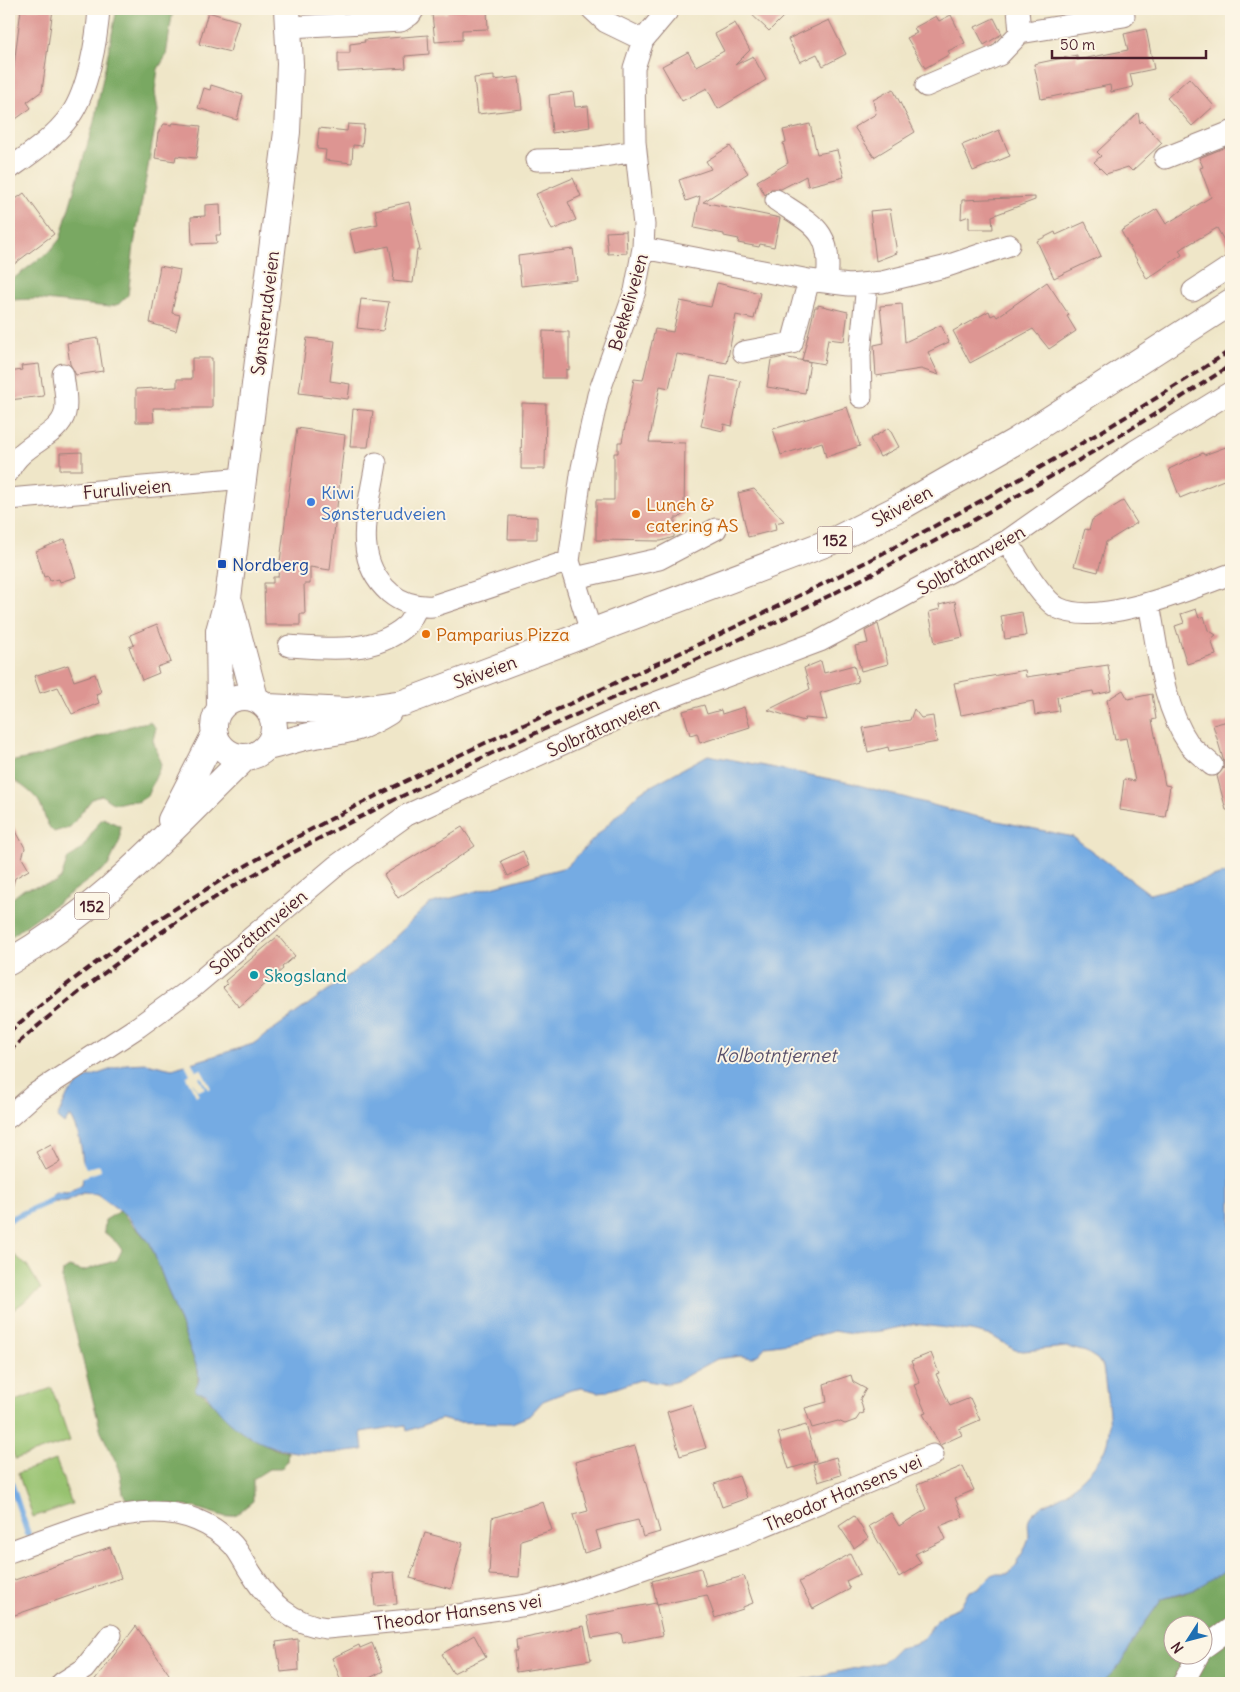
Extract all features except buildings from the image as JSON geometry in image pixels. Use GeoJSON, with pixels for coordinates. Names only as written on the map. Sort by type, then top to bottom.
{"type":"FeatureCollection","features":[{"type":"Feature","properties":{"kind":"main road","name":"Sønsterudveien"},"geometry":{"type":"LineString","coordinates":[[220,708],[219,631],[228,598],[284,167],[289,100],[288,18]]}},
{"type":"Feature","properties":{"kind":"main road","name":"Skiveien"},"geometry":{"type":"LineString","coordinates":[[9,962],[67,926],[92,906],[122,880],[163,837],[187,818],[208,794],[256,752],[309,736],[345,732],[367,725],[403,703],[761,570],[862,528],[1016,441],[1231,302]]}},
{"type":"Feature","properties":{"kind":"main road","name":"Sønsterudveien"},"geometry":{"type":"LineString","coordinates":[[228,598],[262,703]]}},
{"type":"Feature","properties":{"kind":"main road","name":"152"},"geometry":{"type":"LineString","coordinates":[[215,734],[214,725],[220,708],[236,697],[262,703],[273,717],[275,727],[273,738],[256,752]]}},
{"type":"Feature","properties":{"kind":"main road","name":"Skiveien"},"geometry":{"type":"LineString","coordinates":[[262,703],[347,711],[403,703]]}},
{"type":"Feature","properties":{"kind":"main road","name":"Skiveien"},"geometry":{"type":"LineString","coordinates":[[163,837],[215,734]]}},
{"type":"Feature","properties":{"kind":"main road"},"geometry":{"type":"LineString","coordinates":[[215,734],[226,752],[256,752]]}},
{"type":"Feature","properties":{"kind":"street"},"geometry":{"type":"LineString","coordinates":[[9,170],[51,137],[71,115],[86,77],[100,9]]}},
{"type":"Feature","properties":{"kind":"street","name":"Sønsterudveien"},"geometry":{"type":"LineString","coordinates":[[288,18],[354,16],[401,21],[410,15],[414,9]]}},
{"type":"Feature","properties":{"kind":"street"},"geometry":{"type":"LineString","coordinates":[[592,9],[606,22],[643,40]]}},
{"type":"Feature","properties":{"kind":"street","name":"Bekkeliveien"},"geometry":{"type":"LineString","coordinates":[[590,632],[572,570],[582,468],[598,395],[634,291],[643,248],[644,225],[636,152],[633,90],[634,68],[643,40],[669,9]]}},
{"type":"Feature","properties":{"kind":"street"},"geometry":{"type":"LineString","coordinates":[[1018,9],[1020,33]]}},
{"type":"Feature","properties":{"kind":"street"},"geometry":{"type":"LineString","coordinates":[[926,86],[998,55],[1020,33],[1124,16]]}},
{"type":"Feature","properties":{"kind":"street"},"geometry":{"type":"LineString","coordinates":[[1165,158],[1231,132]]}},
{"type":"Feature","properties":{"kind":"street"},"geometry":{"type":"LineString","coordinates":[[537,160],[585,159],[636,152]]}},
{"type":"Feature","properties":{"kind":"street"},"geometry":{"type":"LineString","coordinates":[[744,352],[792,344],[829,250],[821,235],[805,220],[776,200]]}},
{"type":"Feature","properties":{"kind":"street"},"geometry":{"type":"LineString","coordinates":[[643,248],[818,281],[849,285],[882,282],[944,267],[1009,245]]}},
{"type":"Feature","properties":{"kind":"street"},"geometry":{"type":"LineString","coordinates":[[1194,290],[1231,266]]}},
{"type":"Feature","properties":{"kind":"street"},"geometry":{"type":"LineString","coordinates":[[860,397],[860,355],[867,284]]}},
{"type":"Feature","properties":{"kind":"street"},"geometry":{"type":"LineString","coordinates":[[9,471],[13,461],[24,449],[46,435],[61,422],[66,404],[62,374]]}},
{"type":"Feature","properties":{"kind":"street","name":"Solbråtanveien"},"geometry":{"type":"LineString","coordinates":[[9,1117],[35,1094],[138,1027],[193,987],[336,866],[407,815],[639,709],[820,641],[1007,541],[1135,451],[1231,392]]}},
{"type":"Feature","properties":{"kind":"street"},"geometry":{"type":"LineString","coordinates":[[376,463],[366,529],[365,553],[378,583],[396,598],[418,606],[433,606],[572,570],[659,559],[716,529]]}},
{"type":"Feature","properties":{"kind":"street","name":"Furuliveien"},"geometry":{"type":"LineString","coordinates":[[9,497],[244,478]]}},
{"type":"Feature","properties":{"kind":"street"},"geometry":{"type":"LineString","coordinates":[[1007,541],[1030,577],[1057,607],[1080,615],[1149,604],[1231,574]]}},
{"type":"Feature","properties":{"kind":"street"},"geometry":{"type":"LineString","coordinates":[[1149,604],[1162,671],[1173,711],[1190,744],[1212,765]]}},
{"type":"Feature","properties":{"kind":"street"},"geometry":{"type":"LineString","coordinates":[[289,646],[331,649],[369,645],[391,637],[408,625],[418,606]]}},
{"type":"Feature","properties":{"kind":"street","name":"Theodor Hansens vei"},"geometry":{"type":"LineString","coordinates":[[9,1552],[122,1515],[155,1512],[174,1513],[203,1522],[225,1537],[234,1546],[273,1603],[292,1618],[314,1626],[328,1628],[407,1622],[527,1604],[566,1595],[744,1534],[933,1455]]}},
{"type":"Feature","properties":{"kind":"street"},"geometry":{"type":"LineString","coordinates":[[1212,1642],[1231,1628]]}},
{"type":"Feature","properties":{"kind":"street"},"geometry":{"type":"LineString","coordinates":[[62,1683],[84,1669],[111,1634]]}},
{"type":"Feature","properties":{"kind":"street"},"geometry":{"type":"LineString","coordinates":[[1183,1683],[1193,1664]]}},
{"type":"Feature","properties":{"kind":"green space"},"geometry":{"type":"Polygon","coordinates":[[[117,9],[173,9],[166,56],[158,69],[155,91],[158,111],[134,245],[128,295],[119,304],[109,307],[36,299],[9,300],[9,282],[51,250],[60,239],[94,122],[117,9]]]}},
{"type":"Feature","properties":{"kind":"green space"},"geometry":{"type":"Polygon","coordinates":[[[150,722],[156,728],[153,740],[161,765],[147,796],[138,802],[113,803],[102,795],[92,799],[70,827],[54,832],[46,821],[38,800],[20,784],[9,779],[9,762],[35,757],[137,724],[150,722]]]}},
{"type":"Feature","properties":{"kind":"green space"},"geometry":{"type":"Polygon","coordinates":[[[103,818],[120,826],[120,840],[108,866],[9,938],[9,901],[24,889],[55,883],[61,878],[68,858],[81,849],[103,818]]]}},
{"type":"Feature","properties":{"kind":"green space"},"geometry":{"type":"Polygon","coordinates":[[[120,1211],[150,1243],[198,1370],[198,1386],[202,1392],[209,1400],[256,1438],[273,1448],[288,1452],[287,1461],[281,1469],[269,1469],[253,1479],[253,1501],[237,1514],[226,1517],[193,1507],[127,1501],[123,1493],[119,1468],[101,1432],[62,1278],[63,1271],[69,1267],[83,1271],[117,1260],[122,1250],[104,1232],[105,1220],[120,1211]]]}},
{"type":"Feature","properties":{"kind":"green space"},"geometry":{"type":"Polygon","coordinates":[[[9,1251],[27,1265],[41,1289],[9,1313],[9,1251]]]}},
{"type":"Feature","properties":{"kind":"green space"},"geometry":{"type":"Polygon","coordinates":[[[52,1388],[70,1441],[15,1459],[9,1440],[9,1403],[52,1388]]]}},
{"type":"Feature","properties":{"kind":"green space"},"geometry":{"type":"Polygon","coordinates":[[[56,1460],[72,1504],[33,1517],[18,1473],[56,1460]]]}},
{"type":"Feature","properties":{"kind":"green space"},"geometry":{"type":"Polygon","coordinates":[[[1231,1567],[1231,1683],[1102,1683],[1121,1664],[1137,1634],[1162,1599],[1183,1594],[1231,1567]]]}},
{"type":"Feature","properties":{"kind":"water","name":"Kolbotntjernet"},"geometry":{"type":"Polygon","coordinates":[[[708,755],[851,783],[970,815],[1073,837],[1150,894],[1231,872],[1231,1567],[1193,1590],[1162,1599],[1137,1634],[1121,1664],[1102,1683],[786,1683],[884,1662],[898,1648],[914,1645],[922,1640],[935,1622],[949,1611],[961,1606],[969,1591],[978,1589],[993,1574],[1009,1574],[1018,1563],[1017,1561],[1027,1544],[1029,1538],[1028,1522],[1034,1511],[1067,1492],[1097,1463],[1104,1450],[1108,1437],[1109,1423],[1103,1367],[1097,1359],[1086,1352],[1067,1347],[1015,1350],[992,1336],[971,1331],[914,1324],[882,1331],[852,1334],[834,1331],[795,1342],[766,1346],[759,1354],[752,1358],[741,1356],[717,1359],[677,1381],[667,1384],[640,1380],[607,1391],[598,1392],[582,1388],[571,1390],[543,1401],[529,1416],[512,1423],[452,1422],[441,1419],[407,1431],[406,1425],[361,1432],[363,1450],[339,1453],[295,1452],[275,1448],[256,1440],[238,1429],[222,1414],[206,1394],[197,1392],[195,1389],[199,1380],[198,1370],[150,1243],[127,1216],[97,1194],[83,1193],[67,1201],[50,1201],[49,1198],[55,1192],[67,1193],[82,1184],[81,1149],[74,1123],[71,1117],[64,1124],[57,1118],[68,1094],[84,1079],[126,1064],[146,1063],[172,1069],[253,1044],[370,960],[429,904],[566,867],[640,792],[708,755]]]}},
{"type":"Feature","properties":{"kind":"pier"},"geometry":{"type":"Polygon","coordinates":[[[193,1060],[191,1061],[196,1071],[201,1069],[211,1088],[208,1090],[201,1076],[199,1078],[205,1088],[199,1091],[192,1081],[199,1095],[196,1096],[186,1077],[190,1074],[185,1064],[182,1065],[181,1063],[193,1060]]]}},
{"type":"Feature","properties":{"kind":"pier"},"geometry":{"type":"Polygon","coordinates":[[[82,1160],[86,1168],[100,1165],[101,1171],[81,1178],[80,1161],[82,1160]]]}},
{"type":"Feature","properties":{"kind":"waterway"},"geometry":{"type":"LineString","coordinates":[[9,1220],[50,1201]]}},
{"type":"Feature","properties":{"kind":"waterway"},"geometry":{"type":"LineString","coordinates":[[9,1477],[28,1534]]}},
{"type":"Feature","properties":{"kind":"railway"},"geometry":{"type":"LineString","coordinates":[[9,1032],[89,968],[172,911],[258,859],[438,765],[781,605],[913,538],[1106,429],[1231,350]]}},
{"type":"Feature","properties":{"kind":"railway"},"geometry":{"type":"LineString","coordinates":[[9,1051],[37,1026],[127,956],[190,913],[255,874],[426,784],[719,649],[851,585],[1044,480],[1169,405],[1231,365]]}},
{"type":"Feature","properties":{"kind":"place","name":"Kiwi Sønsterudveien"},"geometry":{"type":"Point","coordinates":[311,502]}},
{"type":"Feature","properties":{"kind":"place","name":"Lunch & catering AS"},"geometry":{"type":"Point","coordinates":[636,514]}},
{"type":"Feature","properties":{"kind":"place","name":"Nordberg"},"geometry":{"type":"Point","coordinates":[222,564]}},
{"type":"Feature","properties":{"kind":"place","name":"Pamparius Pizza"},"geometry":{"type":"Point","coordinates":[426,634]}},
{"type":"Feature","properties":{"kind":"place","name":"Skogsland"},"geometry":{"type":"Point","coordinates":[254,975]}}]}
